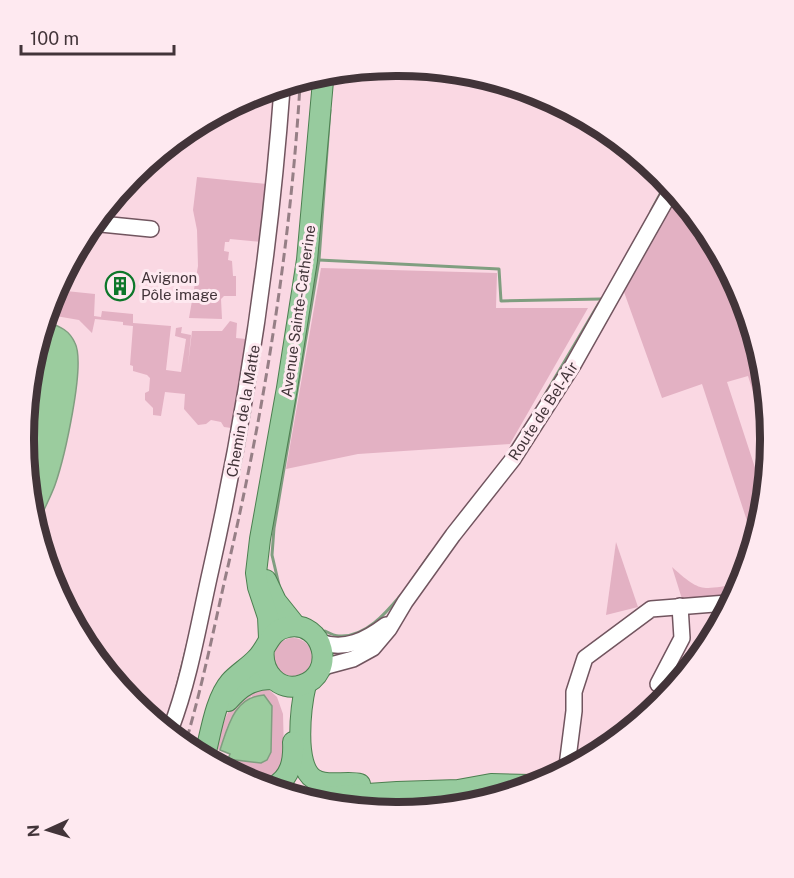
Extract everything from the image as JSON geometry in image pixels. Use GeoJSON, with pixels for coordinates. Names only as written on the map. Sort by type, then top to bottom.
{"type":"FeatureCollection","features":[{"type":"Feature","properties":{"kind":"main road","name":"Avenue Sainte-Catherine"},"geometry":{"type":"LineString","coordinates":[[260,539],[307,260],[323,84]]}},
{"type":"Feature","properties":{"kind":"main road"},"geometry":{"type":"LineString","coordinates":[[260,539],[264,572],[269,588],[276,602],[296,626]]}},
{"type":"Feature","properties":{"kind":"main road"},"geometry":{"type":"LineString","coordinates":[[260,539],[256,573],[268,617],[264,665],[288,699],[292,719],[293,761],[289,772],[279,782]]}},
{"type":"Feature","properties":{"kind":"main road"},"geometry":{"type":"LineString","coordinates":[[207,747],[223,692],[228,685],[257,658],[281,628],[296,626],[306,629],[320,642],[324,657],[313,678],[300,727],[304,766],[308,774],[321,782],[358,783],[371,794]]}},
{"type":"Feature","properties":{"kind":"main road"},"geometry":{"type":"LineString","coordinates":[[216,715],[239,688],[253,681],[277,682],[289,687],[313,678]]}},
{"type":"Feature","properties":{"kind":"main road"},"geometry":{"type":"LineString","coordinates":[[340,797],[371,794],[433,798],[458,790],[491,784],[506,784]]}},
{"type":"Feature","properties":{"kind":"main road"},"geometry":{"type":"LineString","coordinates":[[458,790],[478,793]]}},
{"type":"Feature","properties":{"kind":"street","name":"Chemin de la Matte"},"geometry":{"type":"LineString","coordinates":[[172,724],[187,673],[238,442],[260,308],[278,149],[282,96]]}},
{"type":"Feature","properties":{"kind":"street","name":"Route de Bel-Air"},"geometry":{"type":"LineString","coordinates":[[313,678],[327,666],[353,658],[373,648],[389,629],[453,535],[513,459],[547,409],[667,197]]}},
{"type":"Feature","properties":{"kind":"street"},"geometry":{"type":"LineString","coordinates":[[105,224],[151,229]]}},
{"type":"Feature","properties":{"kind":"street"},"geometry":{"type":"LineString","coordinates":[[568,758],[574,692],[585,658],[651,609],[720,603]]}},
{"type":"Feature","properties":{"kind":"street"},"geometry":{"type":"LineString","coordinates":[[658,684],[682,638],[680,606]]}},
{"type":"Feature","properties":{"kind":"street","name":"Route de Bel-Air"},"geometry":{"type":"LineString","coordinates":[[320,642],[338,646],[355,643],[375,633],[395,617]]}},
{"type":"Feature","properties":{"kind":"shaded area"},"geometry":{"type":"Polygon","coordinates":[[[197,177],[267,184],[262,242],[230,239],[229,242],[225,242],[224,251],[229,252],[228,260],[232,261],[233,276],[236,276],[236,296],[224,296],[221,299],[222,319],[189,318],[198,266],[197,230],[193,210],[197,177]]]}},
{"type":"Feature","properties":{"kind":"shaded area"},"geometry":{"type":"Polygon","coordinates":[[[674,205],[711,258],[722,279],[740,322],[753,368],[758,407],[748,376],[727,382],[757,475],[749,526],[702,384],[662,398],[624,292],[674,205]]]}},
{"type":"Feature","properties":{"kind":"shaded area"},"geometry":{"type":"Polygon","coordinates":[[[321,268],[497,273],[496,308],[588,308],[510,444],[358,454],[286,469],[321,268]]]}},
{"type":"Feature","properties":{"kind":"shaded area"},"geometry":{"type":"Polygon","coordinates":[[[66,291],[95,294],[94,316],[101,317],[102,311],[133,314],[133,323],[171,326],[166,370],[181,372],[186,339],[175,336],[176,328],[182,327],[181,333],[191,335],[188,365],[192,331],[222,331],[230,321],[237,323],[236,338],[246,339],[231,428],[224,427],[221,422],[211,420],[206,424],[198,425],[184,409],[185,394],[165,392],[161,416],[153,415],[153,408],[145,400],[145,393],[149,391],[150,378],[133,371],[133,366],[130,365],[133,326],[123,325],[123,322],[95,319],[92,333],[79,320],[56,316],[66,291]]]}},
{"type":"Feature","properties":{"kind":"shaded area"},"geometry":{"type":"Polygon","coordinates":[[[53,325],[70,335],[78,354],[76,391],[55,485],[42,514],[35,463],[35,415],[41,368],[53,325]]]}},
{"type":"Feature","properties":{"kind":"shaded area"},"geometry":{"type":"Polygon","coordinates":[[[616,542],[638,607],[606,615],[616,542]]]}},
{"type":"Feature","properties":{"kind":"shaded area"},"geometry":{"type":"Polygon","coordinates":[[[672,567],[696,586],[709,588],[728,586],[721,601],[682,599],[672,567]]]}},
{"type":"Feature","properties":{"kind":"shaded area"},"geometry":{"type":"Polygon","coordinates":[[[293,638],[307,643],[312,657],[307,671],[293,676],[279,671],[274,657],[279,643],[293,638]]]}},
{"type":"Feature","properties":{"kind":"shaded area"},"geometry":{"type":"Polygon","coordinates":[[[266,687],[277,697],[283,714],[282,763],[278,771],[268,777],[225,758],[261,763],[252,696],[238,708],[228,726],[220,750],[216,749],[232,705],[245,693],[266,687]]]}},
{"type":"Feature","properties":{"kind":"shaded area"},"geometry":{"type":"Polygon","coordinates":[[[264,695],[272,706],[271,752],[267,760],[261,763],[228,759],[230,754],[220,750],[234,714],[246,701],[264,695]]]}},
{"type":"Feature","properties":{"kind":"waterway"},"geometry":{"type":"LineString","coordinates":[[279,585],[272,555],[274,528],[319,260],[330,110]]}},
{"type":"Feature","properties":{"kind":"waterway"},"geometry":{"type":"LineString","coordinates":[[651,211],[661,191]]}},
{"type":"Feature","properties":{"kind":"waterway"},"geometry":{"type":"LineString","coordinates":[[319,260],[499,269],[501,301],[601,299]]}},
{"type":"Feature","properties":{"kind":"waterway"},"geometry":{"type":"LineString","coordinates":[[543,398],[599,303]]}},
{"type":"Feature","properties":{"kind":"waterway"},"geometry":{"type":"LineString","coordinates":[[412,580],[430,554]]}},
{"type":"Feature","properties":{"kind":"waterway"},"geometry":{"type":"LineString","coordinates":[[325,631],[339,636],[358,633],[374,623],[401,595]]}},
{"type":"Feature","properties":{"kind":"waterway"},"geometry":{"type":"LineString","coordinates":[[176,690],[189,638]]}},
{"type":"Feature","properties":{"kind":"railway"},"geometry":{"type":"LineString","coordinates":[[188,735],[239,518],[263,396],[282,272],[300,90]]}},
{"type":"Feature","properties":{"kind":"place","name":"Avignon Pôle image"},"geometry":{"type":"Point","coordinates":[120,286]}}]}
